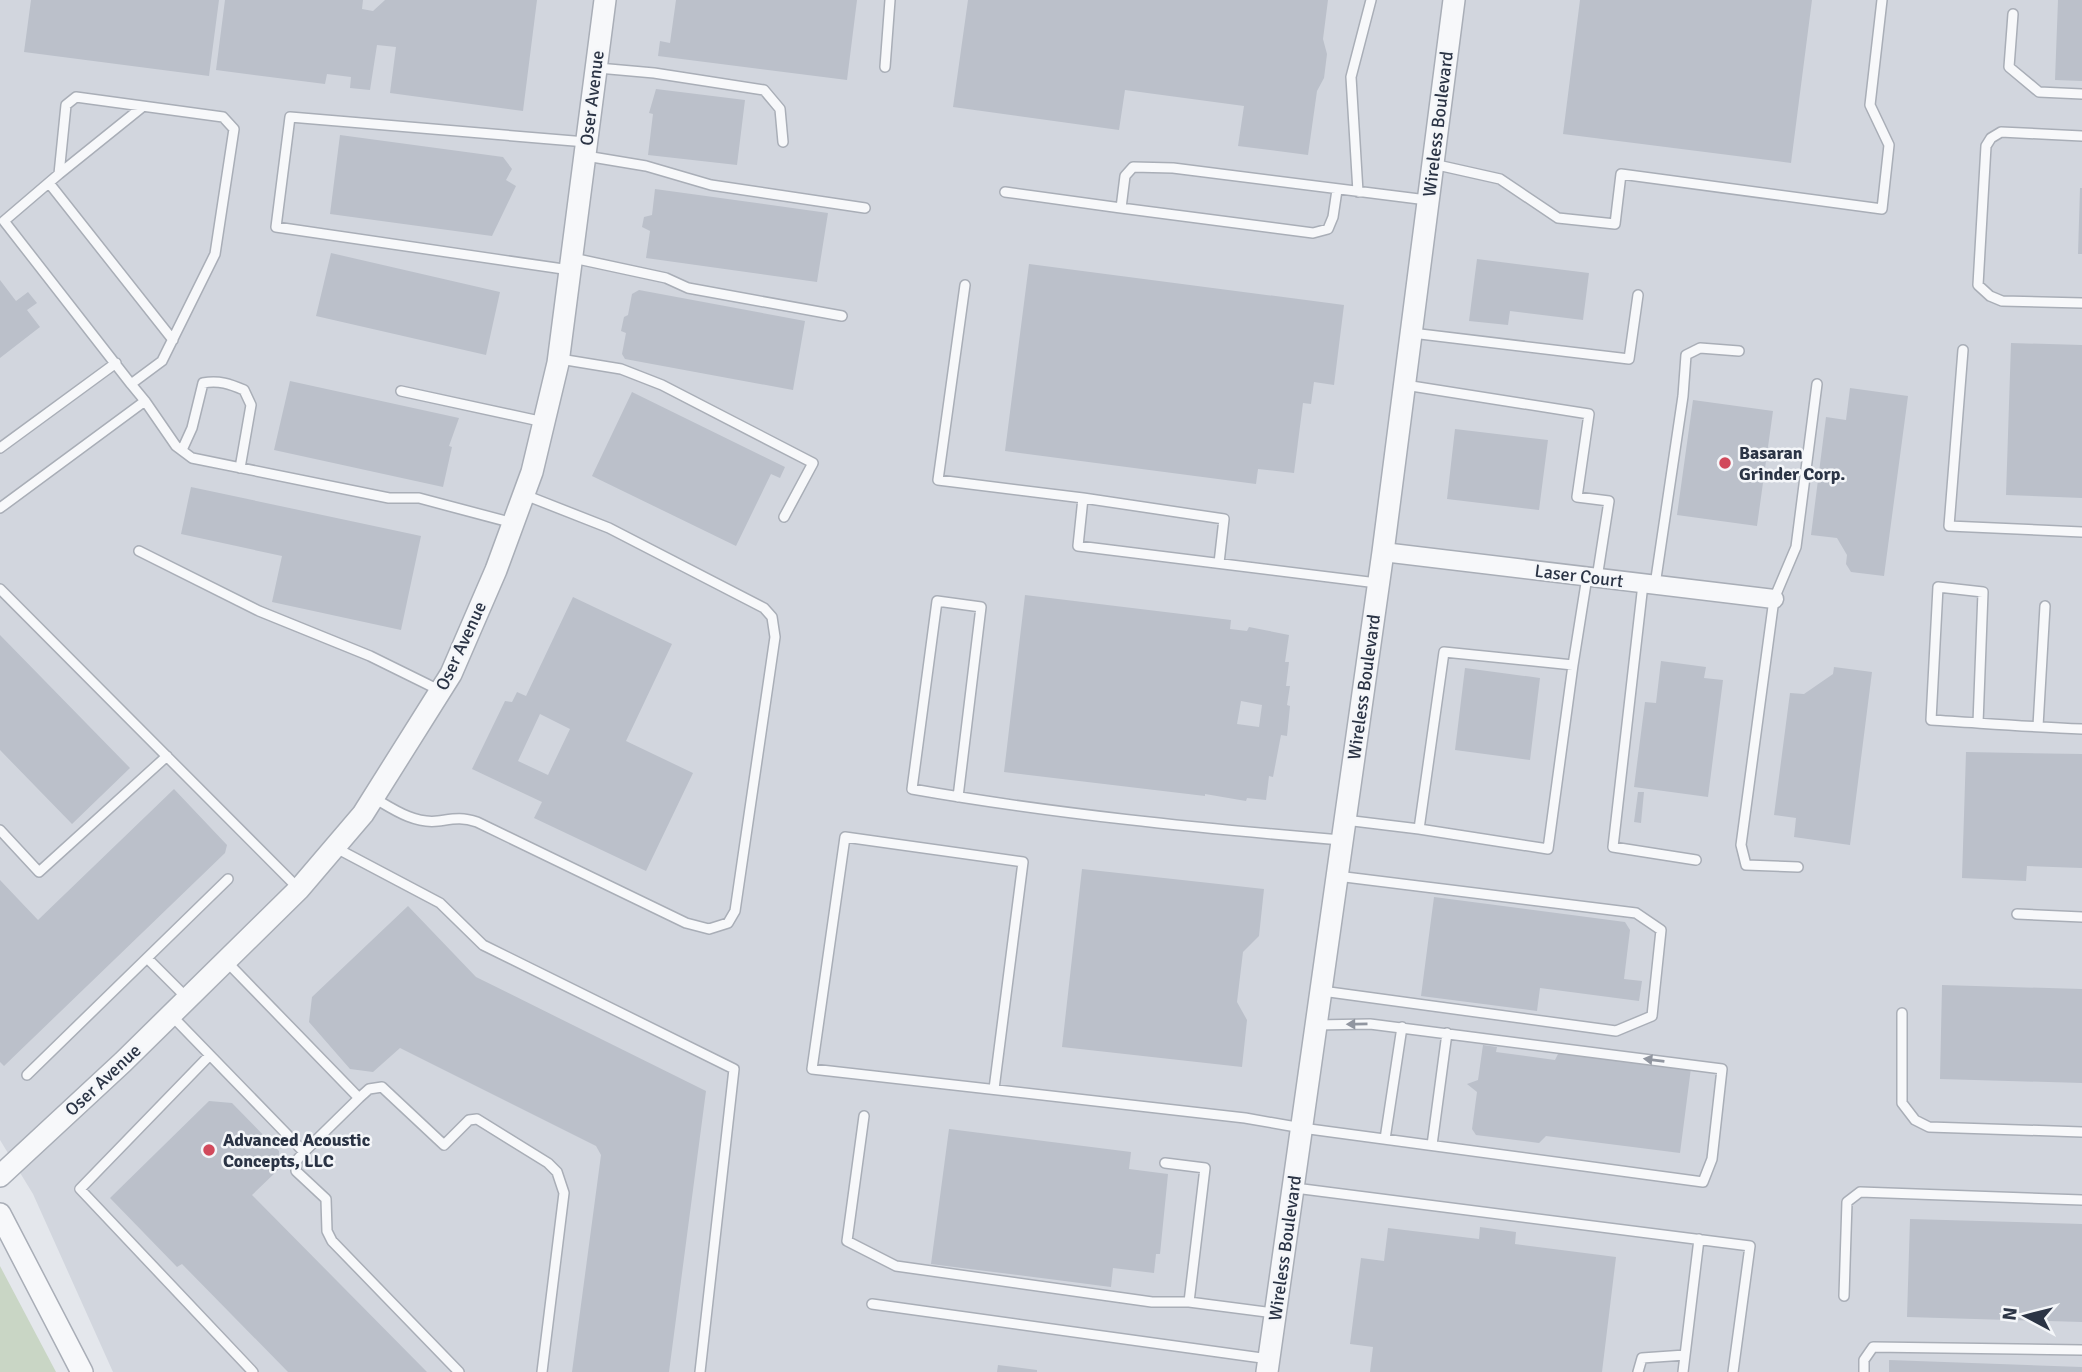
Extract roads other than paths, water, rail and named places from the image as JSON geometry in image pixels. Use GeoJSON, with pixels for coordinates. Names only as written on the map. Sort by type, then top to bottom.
{"type":"FeatureCollection","features":[{"type":"Feature","properties":{"kind":"street","name":"Oser Avenue"},"geometry":{"type":"LineString","coordinates":[[0,1176],[188,999],[299,889],[373,798],[456,663],[524,494],[544,422],[558,359],[605,0]]}},
{"type":"Feature","properties":{"kind":"street","name":"Wireless Boulevard"},"geometry":{"type":"LineString","coordinates":[[1268,1365],[1384,552],[1454,0]]}},
{"type":"Feature","properties":{"kind":"street","name":"Laser Court"},"geometry":{"type":"LineString","coordinates":[[1384,552],[1774,600]]}},
{"type":"Feature","properties":{"kind":"street"},"geometry":{"type":"LineString","coordinates":[[0,1214],[82,1372]]}},
{"type":"Feature","properties":{"kind":"lane"},"geometry":{"type":"LineString","coordinates":[[884,67],[890,0]]}},
{"type":"Feature","properties":{"kind":"lane"},"geometry":{"type":"LineString","coordinates":[[1358,192],[1351,77],[1371,0]]}},
{"type":"Feature","properties":{"kind":"lane"},"geometry":{"type":"LineString","coordinates":[[1433,164],[1500,178],[1558,218],[1588,223],[1615,224],[1620,174],[1882,209],[1889,145],[1870,105],[1882,0]]}},
{"type":"Feature","properties":{"kind":"lane"},"geometry":{"type":"LineString","coordinates":[[2013,14],[2009,67],[2039,92],[2082,94]]}},
{"type":"Feature","properties":{"kind":"lane"},"geometry":{"type":"LineString","coordinates":[[596,68],[654,73],[764,90],[780,109],[783,142]]}},
{"type":"Feature","properties":{"kind":"lane"},"geometry":{"type":"LineString","coordinates":[[60,174],[66,105],[76,97],[141,108],[223,117],[233,129],[215,254],[162,361],[131,384]]}},
{"type":"Feature","properties":{"kind":"lane"},"geometry":{"type":"LineString","coordinates":[[141,108],[1,220],[182,450],[192,458],[389,498],[419,498],[513,523]]}},
{"type":"Feature","properties":{"kind":"lane"},"geometry":{"type":"LineString","coordinates":[[842,316],[688,288],[667,278],[276,227],[290,117],[585,149],[711,185],[865,208]]}},
{"type":"Feature","properties":{"kind":"lane"},"geometry":{"type":"LineString","coordinates":[[2082,136],[2001,132],[1991,138],[1986,146],[1978,285],[1990,296],[2002,301],[2082,303]]}},
{"type":"Feature","properties":{"kind":"lane"},"geometry":{"type":"LineString","coordinates":[[1121,208],[1125,176],[1133,167],[1173,168],[1429,201]]}},
{"type":"Feature","properties":{"kind":"lane"},"geometry":{"type":"LineString","coordinates":[[49,183],[173,340]]}},
{"type":"Feature","properties":{"kind":"lane"},"geometry":{"type":"LineString","coordinates":[[1005,192],[1313,233],[1328,229],[1333,217],[1336,190]]}},
{"type":"Feature","properties":{"kind":"lane"},"geometry":{"type":"LineString","coordinates":[[965,285],[938,480],[1224,519],[1219,563]]}},
{"type":"Feature","properties":{"kind":"lane"},"geometry":{"type":"LineString","coordinates":[[1412,333],[1629,359],[1638,295]]}},
{"type":"Feature","properties":{"kind":"lane"},"geometry":{"type":"LineString","coordinates":[[1696,860],[1613,847],[1649,584],[1683,396],[1686,355],[1700,348],[1739,351]]}},
{"type":"Feature","properties":{"kind":"lane"},"geometry":{"type":"LineString","coordinates":[[1963,350],[1949,526],[2082,532]]}},
{"type":"Feature","properties":{"kind":"lane"},"geometry":{"type":"LineString","coordinates":[[558,359],[621,369],[653,382],[813,463],[784,517]]}},
{"type":"Feature","properties":{"kind":"lane"},"geometry":{"type":"LineString","coordinates":[[0,448],[116,363]]}},
{"type":"Feature","properties":{"kind":"lane"},"geometry":{"type":"LineString","coordinates":[[182,450],[192,428],[203,383],[228,383],[244,390],[251,405],[240,468]]}},
{"type":"Feature","properties":{"kind":"lane"},"geometry":{"type":"LineString","coordinates":[[1798,867],[1746,864],[1741,845],[1774,600],[1796,547],[1817,384]]}},
{"type":"Feature","properties":{"kind":"lane"},"geometry":{"type":"LineString","coordinates":[[958,797],[981,607],[937,601],[912,789],[958,797],[1188,827],[1419,829],[1548,849],[1573,665],[1609,501],[1577,497],[1589,414],[1405,385]]}},
{"type":"Feature","properties":{"kind":"lane"},"geometry":{"type":"LineString","coordinates":[[401,391],[544,422]]}},
{"type":"Feature","properties":{"kind":"lane"},"geometry":{"type":"LineString","coordinates":[[0,508],[145,401]]}},
{"type":"Feature","properties":{"kind":"lane"},"geometry":{"type":"LineString","coordinates":[[373,798],[405,816],[435,822],[459,816],[477,822],[686,923],[709,929],[728,923],[735,911],[775,637],[772,617],[764,608],[609,528],[524,494]]}},
{"type":"Feature","properties":{"kind":"lane"},"geometry":{"type":"LineString","coordinates":[[1083,498],[1078,546],[1379,583]]}},
{"type":"Feature","properties":{"kind":"lane"},"geometry":{"type":"LineString","coordinates":[[138,551],[259,611],[370,656],[441,691]]}},
{"type":"Feature","properties":{"kind":"lane"},"geometry":{"type":"LineString","coordinates":[[1978,723],[1983,592],[1938,587],[1931,720],[1978,723],[2038,726],[2082,729]]}},
{"type":"Feature","properties":{"kind":"lane"},"geometry":{"type":"LineString","coordinates":[[0,589],[299,889]]}},
{"type":"Feature","properties":{"kind":"lane"},"geometry":{"type":"LineString","coordinates":[[2038,726],[2045,606]]}},
{"type":"Feature","properties":{"kind":"lane"},"geometry":{"type":"LineString","coordinates":[[1419,829],[1444,652],[1573,665]]}},
{"type":"Feature","properties":{"kind":"lane"},"geometry":{"type":"LineString","coordinates":[[0,830],[39,872],[167,756]]}},
{"type":"Feature","properties":{"kind":"lane"},"geometry":{"type":"LineString","coordinates":[[994,1089],[1023,862],[845,837],[812,1069],[1245,1118],[1703,1182],[1712,1158],[1722,1069],[1402,1027],[1370,1024],[1316,1025]]}},
{"type":"Feature","properties":{"kind":"lane"},"geometry":{"type":"LineString","coordinates":[[335,847],[440,903],[483,945],[734,1069],[700,1372]]}},
{"type":"Feature","properties":{"kind":"lane"},"geometry":{"type":"LineString","coordinates":[[1321,991],[1616,1031],[1652,1016],[1661,930],[1636,913],[1338,876]]}},
{"type":"Feature","properties":{"kind":"lane"},"geometry":{"type":"LineString","coordinates":[[27,1074],[228,879]]}},
{"type":"Feature","properties":{"kind":"lane"},"geometry":{"type":"LineString","coordinates":[[2017,914],[2082,917]]}},
{"type":"Feature","properties":{"kind":"lane"},"geometry":{"type":"LineString","coordinates":[[147,958],[188,999]]}},
{"type":"Feature","properties":{"kind":"lane"},"geometry":{"type":"LineString","coordinates":[[226,961],[359,1098]]}},
{"type":"Feature","properties":{"kind":"lane"},"geometry":{"type":"LineString","coordinates":[[1902,1013],[1902,1103],[1915,1120],[1929,1127],[2082,1132]]}},
{"type":"Feature","properties":{"kind":"lane"},"geometry":{"type":"LineString","coordinates":[[171,1015],[304,1152]]}},
{"type":"Feature","properties":{"kind":"lane"},"geometry":{"type":"LineString","coordinates":[[1385,1139],[1402,1027]]}},
{"type":"Feature","properties":{"kind":"lane"},"geometry":{"type":"LineString","coordinates":[[1432,1144],[1447,1033]]}},
{"type":"Feature","properties":{"kind":"lane"},"geometry":{"type":"LineString","coordinates":[[209,1056],[80,1189],[253,1372]]}},
{"type":"Feature","properties":{"kind":"lane"},"geometry":{"type":"LineString","coordinates":[[459,1372],[332,1241],[327,1231],[326,1199],[296,1171],[296,1160],[369,1089],[382,1087],[444,1145],[468,1120],[477,1119],[558,1172],[564,1192],[542,1372]]}},
{"type":"Feature","properties":{"kind":"lane"},"geometry":{"type":"LineString","coordinates":[[864,1116],[847,1241],[895,1266],[1152,1302],[1189,1302],[1275,1314]]}},
{"type":"Feature","properties":{"kind":"lane"},"geometry":{"type":"LineString","coordinates":[[1165,1163],[1205,1168],[1189,1302]]}},
{"type":"Feature","properties":{"kind":"lane"},"geometry":{"type":"LineString","coordinates":[[1293,1188],[1750,1246],[1733,1372]]}},
{"type":"Feature","properties":{"kind":"lane"},"geometry":{"type":"LineString","coordinates":[[1844,1297],[1847,1202],[1860,1192],[2082,1200]]}},
{"type":"Feature","properties":{"kind":"lane"},"geometry":{"type":"LineString","coordinates":[[1683,1372],[1699,1239]]}},
{"type":"Feature","properties":{"kind":"lane"},"geometry":{"type":"LineString","coordinates":[[872,1304],[1268,1365]]}},
{"type":"Feature","properties":{"kind":"lane"},"geometry":{"type":"LineString","coordinates":[[1864,1372],[1864,1360],[1873,1348],[2082,1350]]}},
{"type":"Feature","properties":{"kind":"lane"},"geometry":{"type":"LineString","coordinates":[[1638,1372],[1642,1358],[1685,1355]]}},
{"type":"Feature","properties":{"kind":"place","name":"Basaran Grinder Corp."},"geometry":{"type":"Point","coordinates":[1725,463]}},
{"type":"Feature","properties":{"kind":"place","name":"Advanced Acoustic Concepts, LLC"},"geometry":{"type":"Point","coordinates":[209,1150]}}]}
